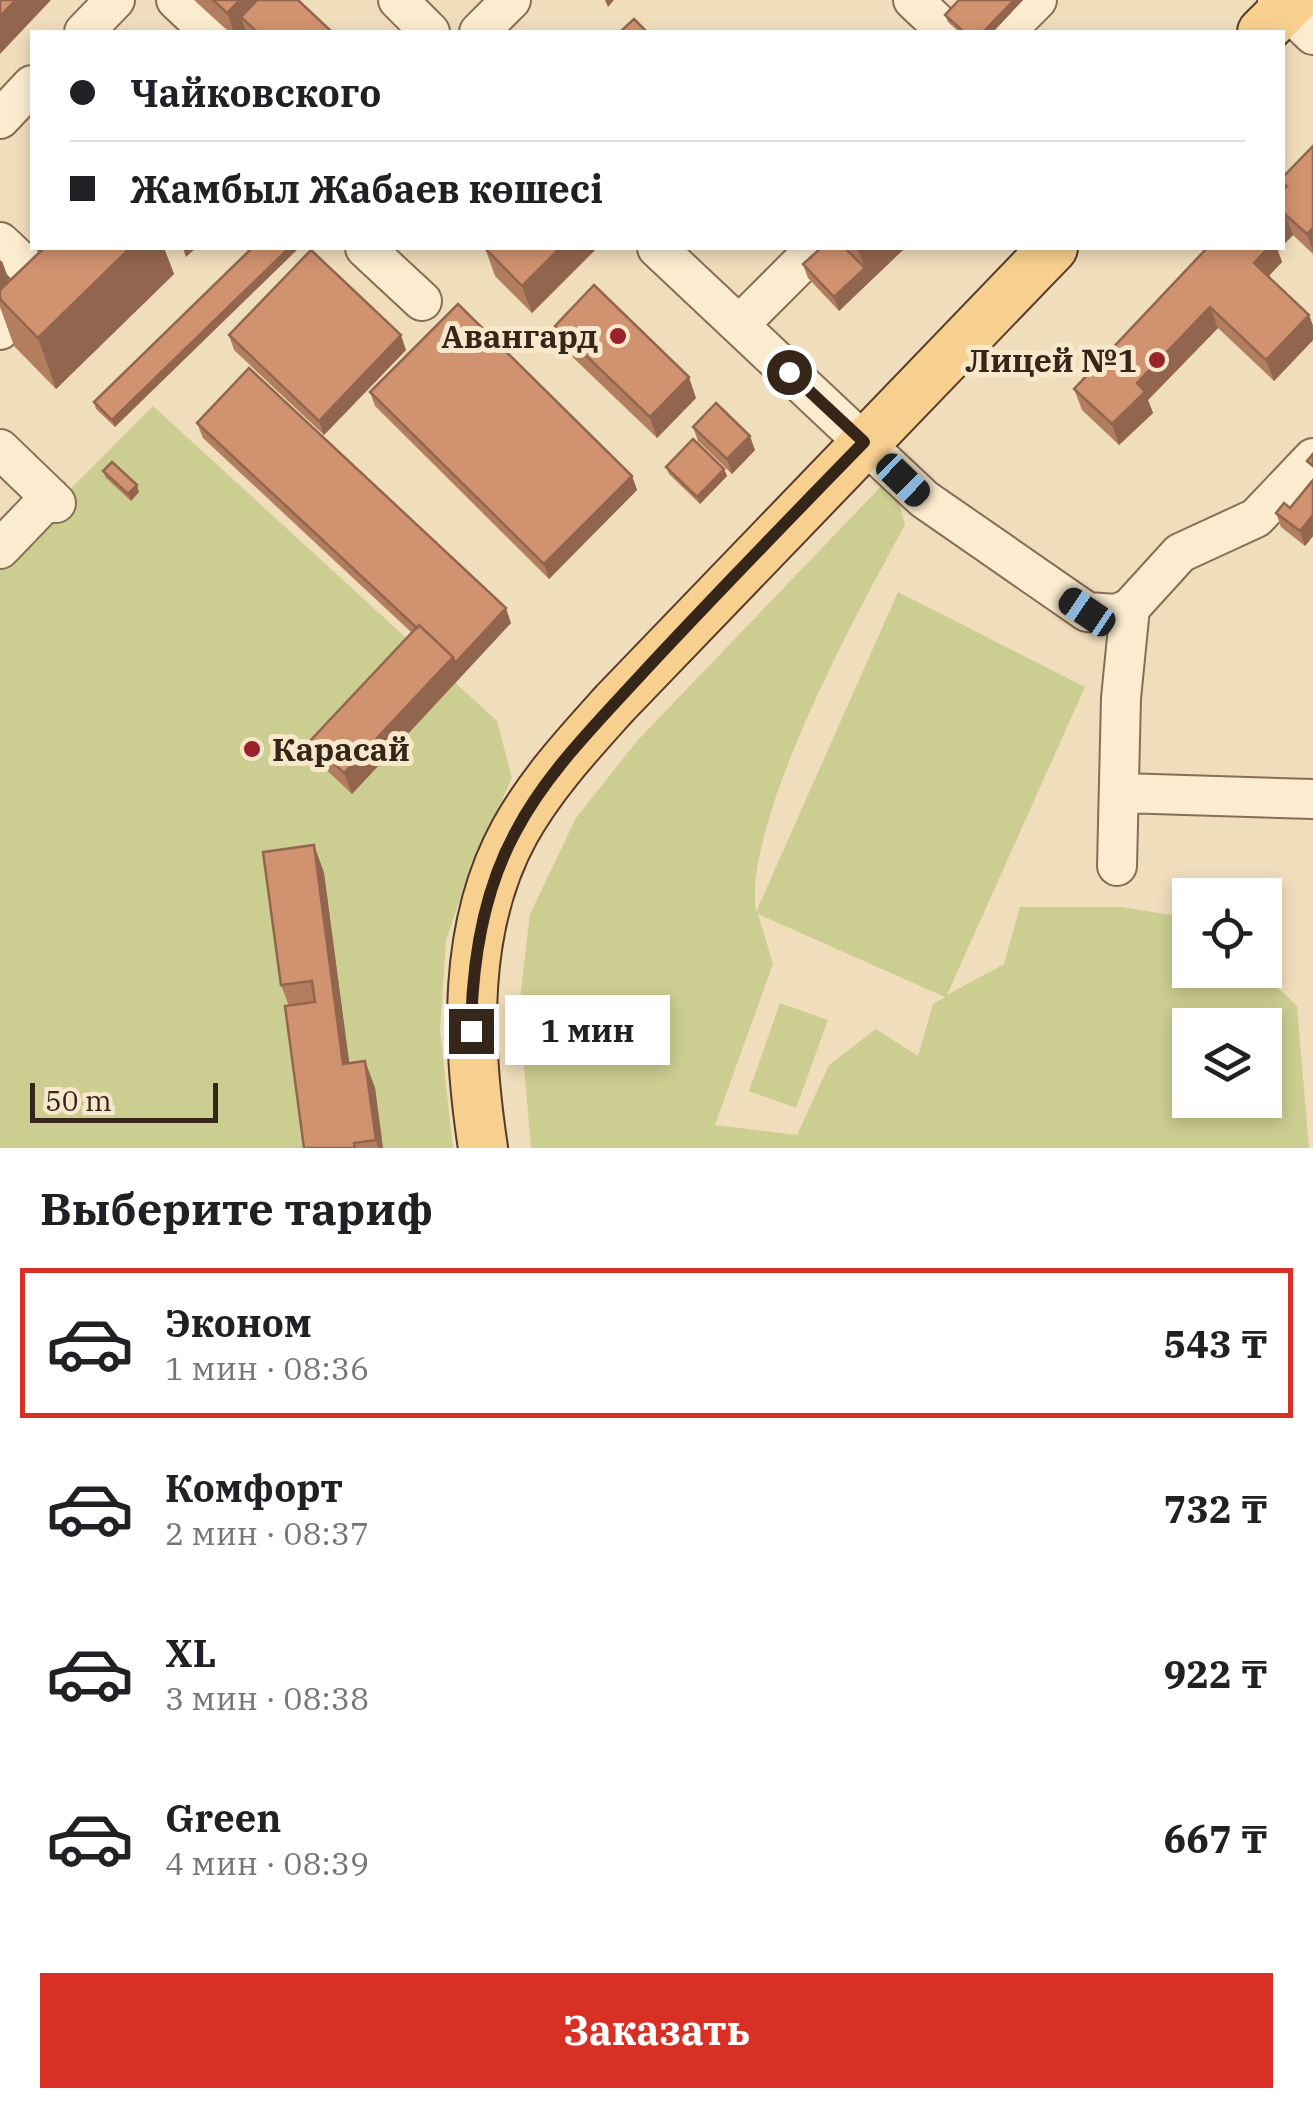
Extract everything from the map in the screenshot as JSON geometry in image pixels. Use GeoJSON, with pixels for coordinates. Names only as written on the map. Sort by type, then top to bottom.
{"type":"FeatureCollection","features":[{"type":"Feature","properties":{"kind":"main road"},"geometry":{"type":"LineString","coordinates":[[483,1148],[471,1031],[474,968],[492,888],[515,831],[588,733],[1051,250]]}},
{"type":"Feature","properties":{"kind":"street"},"geometry":{"type":"LineString","coordinates":[[86,30],[115,0]]}},
{"type":"Feature","properties":{"kind":"street"},"geometry":{"type":"LineString","coordinates":[[176,0],[208,30]]}},
{"type":"Feature","properties":{"kind":"street"},"geometry":{"type":"LineString","coordinates":[[398,0],[428,30]]}},
{"type":"Feature","properties":{"kind":"street"},"geometry":{"type":"LineString","coordinates":[[481,30],[511,0]]}},
{"type":"Feature","properties":{"kind":"street"},"geometry":{"type":"LineString","coordinates":[[912,0],[945,30]]}},
{"type":"Feature","properties":{"kind":"street"},"geometry":{"type":"LineString","coordinates":[[1007,30],[1037,0]]}},
{"type":"Feature","properties":{"kind":"street"},"geometry":{"type":"LineString","coordinates":[[0,119],[30,87]]}},
{"type":"Feature","properties":{"kind":"street"},"geometry":{"type":"LineString","coordinates":[[0,242],[45,284]]}},
{"type":"Feature","properties":{"kind":"street"},"geometry":{"type":"LineString","coordinates":[[0,330],[81,250]]}},
{"type":"Feature","properties":{"kind":"street"},"geometry":{"type":"LineString","coordinates":[[367,250],[422,300]]}},
{"type":"Feature","properties":{"kind":"street"},"geometry":{"type":"LineString","coordinates":[[660,250],[924,499],[1087,612],[1116,614],[1130,608],[1180,553],[1256,518],[1313,458]]}},
{"type":"Feature","properties":{"kind":"street"},"geometry":{"type":"LineString","coordinates":[[740,324],[814,250]]}},
{"type":"Feature","properties":{"kind":"street"},"geometry":{"type":"LineString","coordinates":[[0,450],[53,500],[0,549]]}},
{"type":"Feature","properties":{"kind":"street"},"geometry":{"type":"LineString","coordinates":[[1117,866],[1122,793],[1120,698],[1130,608]]}},
{"type":"Feature","properties":{"kind":"street"},"geometry":{"type":"LineString","coordinates":[[1122,793],[1313,799]]}},
{"type":"Feature","properties":{"kind":"green space","name":"Карасай"},"geometry":{"type":"Polygon","coordinates":[[[153,406],[497,721],[512,778],[471,867],[446,940],[440,1030],[453,1148],[0,1148],[0,560],[153,406]]]}},
{"type":"Feature","properties":{"kind":"green space"},"geometry":{"type":"Polygon","coordinates":[[[892,475],[905,525],[834,660],[785,772],[767,825],[757,873],[756,912],[898,592],[1085,687],[947,995],[1004,964],[1020,907],[1121,907],[1172,915],[1172,988],[1278,988],[1297,1006],[1309,1148],[531,1148],[519,1007],[530,914],[576,818],[637,741],[892,475]],[[758,914],[773,964],[715,1125],[797,1135],[829,1065],[876,1029],[918,1056],[933,1004],[945,997],[758,914]]]}},
{"type":"Feature","properties":{"kind":"green space"},"geometry":{"type":"Polygon","coordinates":[[[780,1003],[828,1020],[796,1108],[749,1091],[780,1003]]]}},
{"type":"Feature","properties":{"kind":"building"},"geometry":{"type":"Polygon","coordinates":[[[0,0],[16,0],[0,16],[0,0]]]}},
{"type":"Feature","properties":{"kind":"building"},"geometry":{"type":"Polygon","coordinates":[[[213,0],[240,0],[227,13],[213,0]]]}},
{"type":"Feature","properties":{"kind":"building"},"geometry":{"type":"Polygon","coordinates":[[[257,0],[298,0],[330,30],[255,30],[241,17],[257,0]]]}},
{"type":"Feature","properties":{"kind":"building"},"geometry":{"type":"Polygon","coordinates":[[[959,0],[1014,0],[985,30],[962,30],[945,15],[959,0]]]}},
{"type":"Feature","properties":{"kind":"building"},"geometry":{"type":"Polygon","coordinates":[[[634,19],[645,30],[622,30],[634,19]]]}},
{"type":"Feature","properties":{"kind":"building"},"geometry":{"type":"Polygon","coordinates":[[[1313,146],[1313,228],[1307,234],[1285,214],[1285,175],[1313,146]]]}},
{"type":"Feature","properties":{"kind":"building"},"geometry":{"type":"Polygon","coordinates":[[[42,250],[128,250],[38,338],[0,299],[0,290],[42,250]]]}},
{"type":"Feature","properties":{"kind":"building"},"geometry":{"type":"Polygon","coordinates":[[[250,250],[287,250],[112,420],[94,402],[250,250]]]}},
{"type":"Feature","properties":{"kind":"building"},"geometry":{"type":"Polygon","coordinates":[[[311,250],[401,335],[319,421],[229,335],[311,250]]]}},
{"type":"Feature","properties":{"kind":"building"},"geometry":{"type":"Polygon","coordinates":[[[487,250],[558,250],[522,286],[487,250]]]}},
{"type":"Feature","properties":{"kind":"building"},"geometry":{"type":"Polygon","coordinates":[[[819,250],[847,250],[865,268],[834,297],[803,264],[819,250]]]}},
{"type":"Feature","properties":{"kind":"building","name":"Лицей №1"},"geometry":{"type":"Polygon","coordinates":[[[1205,250],[1266,250],[1254,263],[1309,315],[1266,360],[1210,307],[1137,383],[1145,392],[1112,424],[1074,389],[1205,250]]]}},
{"type":"Feature","properties":{"kind":"building","name":"Авангард"},"geometry":{"type":"Polygon","coordinates":[[[594,285],[689,377],[650,417],[555,326],[594,285]]]}},
{"type":"Feature","properties":{"kind":"building"},"geometry":{"type":"Polygon","coordinates":[[[458,304],[632,476],[544,564],[370,392],[458,304]]]}},
{"type":"Feature","properties":{"kind":"building"},"geometry":{"type":"Polygon","coordinates":[[[249,368],[506,608],[455,663],[419,625],[417,628],[197,423],[249,368]]]}},
{"type":"Feature","properties":{"kind":"building"},"geometry":{"type":"Polygon","coordinates":[[[716,403],[750,436],[727,459],[693,427],[716,403]]]}},
{"type":"Feature","properties":{"kind":"building"},"geometry":{"type":"Polygon","coordinates":[[[693,439],[724,469],[697,497],[666,467],[693,439]]]}},
{"type":"Feature","properties":{"kind":"building"},"geometry":{"type":"Polygon","coordinates":[[[112,462],[137,485],[128,494],[103,471],[112,462]]]}},
{"type":"Feature","properties":{"kind":"building"},"geometry":{"type":"Polygon","coordinates":[[[1313,480],[1313,515],[1300,531],[1276,513],[1284,503],[1290,508],[1313,480]]]}},
{"type":"Feature","properties":{"kind":"building"},"geometry":{"type":"Polygon","coordinates":[[[419,625],[453,657],[344,773],[310,741],[419,625]]]}},
{"type":"Feature","properties":{"kind":"building"},"geometry":{"type":"Polygon","coordinates":[[[314,845],[343,1064],[365,1061],[376,1140],[354,1143],[355,1148],[304,1148],[285,1006],[315,1002],[312,981],[281,985],[263,852],[314,845]]]}},
{"type":"Feature","properties":{"kind":"place","name":"Авангард"},"geometry":{"type":"Point","coordinates":[618,336]}},
{"type":"Feature","properties":{"kind":"place","name":"Лицей №1"},"geometry":{"type":"Point","coordinates":[1157,360]}},
{"type":"Feature","properties":{"kind":"place","name":"Карасай"},"geometry":{"type":"Point","coordinates":[252,749]}},
{"type":"Feature","properties":{"kind":"route"},"geometry":{"type":"LineString","coordinates":[[471,1031],[478,942],[492,888],[515,831],[562,764],[615,703],[864,442],[789,372]]}}]}
